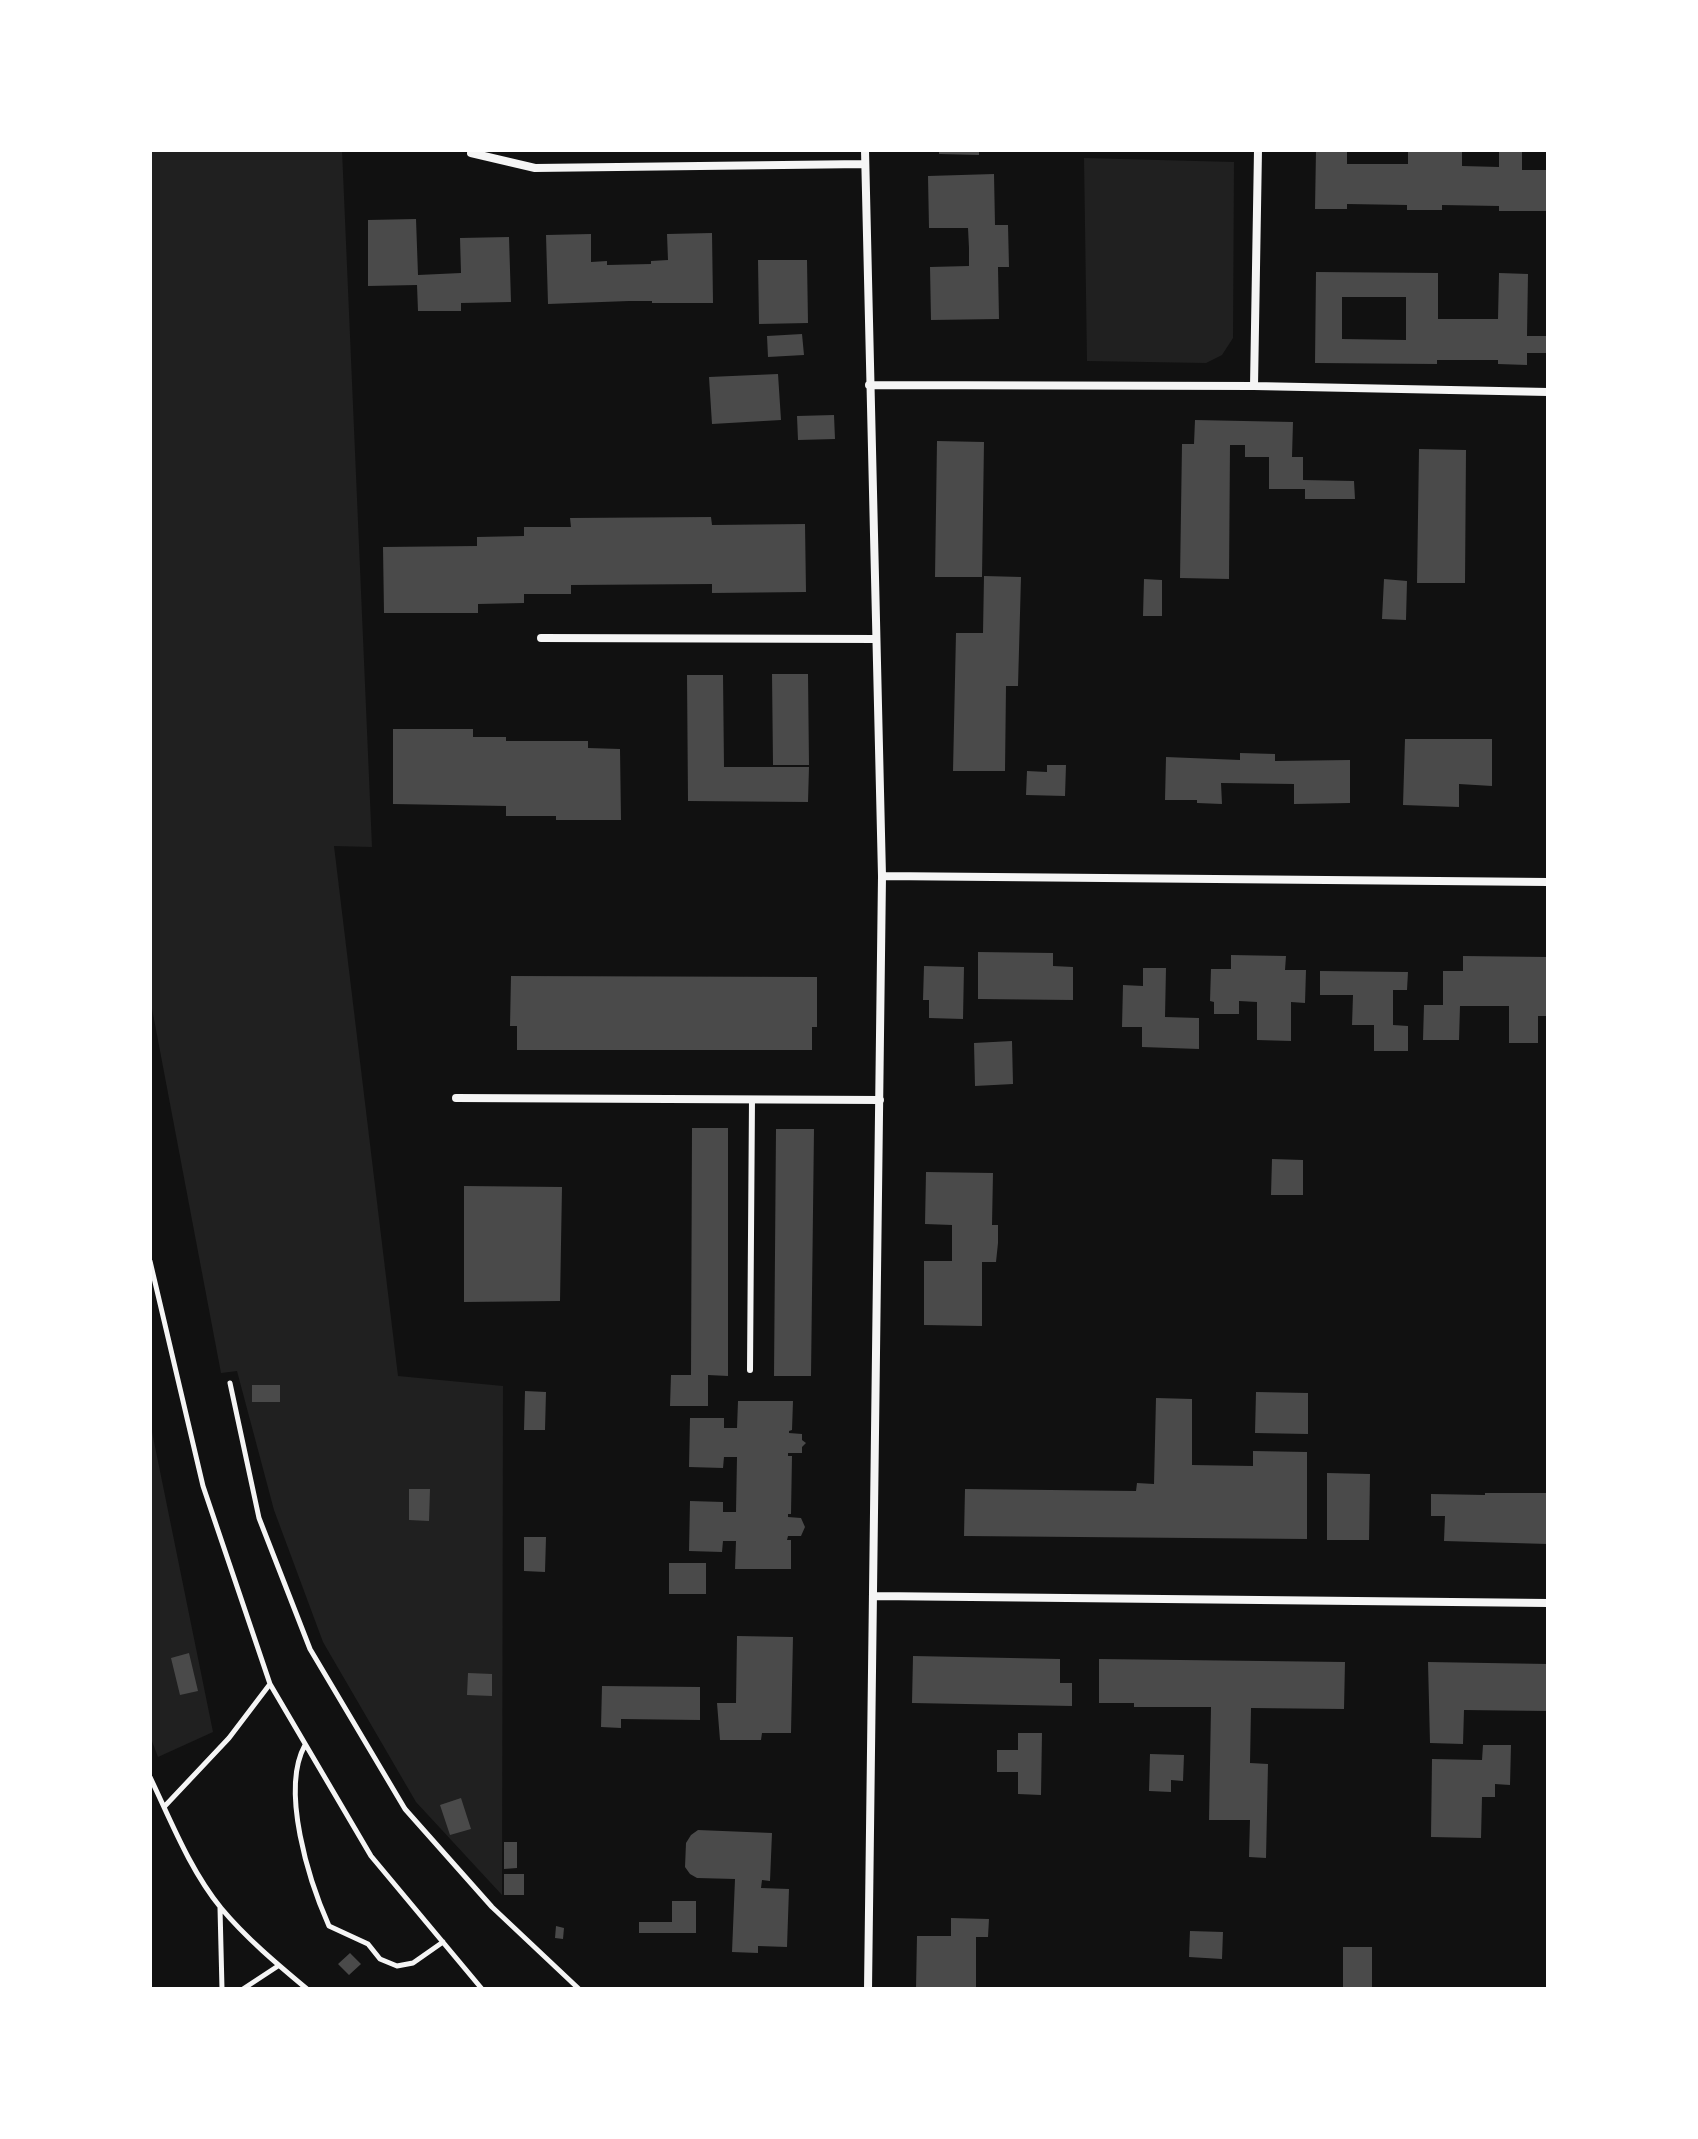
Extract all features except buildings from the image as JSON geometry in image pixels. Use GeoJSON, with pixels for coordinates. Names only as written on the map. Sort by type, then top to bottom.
{"type":"FeatureCollection","features":[{"type":"Feature","properties":{"kind":"street"},"geometry":{"type":"LineString","coordinates":[[865,150],[882,876],[868,1989]]}},
{"type":"Feature","properties":{"kind":"street"},"geometry":{"type":"LineString","coordinates":[[1254,386],[1258,150]]}},
{"type":"Feature","properties":{"kind":"street"},"geometry":{"type":"LineString","coordinates":[[471,153],[535,168],[865,164]]}},
{"type":"Feature","properties":{"kind":"street"},"geometry":{"type":"LineString","coordinates":[[869,385],[1254,386],[1548,392]]}},
{"type":"Feature","properties":{"kind":"street"},"geometry":{"type":"LineString","coordinates":[[541,638],[876,639]]}},
{"type":"Feature","properties":{"kind":"street"},"geometry":{"type":"LineString","coordinates":[[882,876],[1548,882]]}},
{"type":"Feature","properties":{"kind":"street"},"geometry":{"type":"LineString","coordinates":[[456,1098],[880,1100]]}},
{"type":"Feature","properties":{"kind":"street"},"geometry":{"type":"LineString","coordinates":[[875,1596],[1548,1603]]}},
{"type":"Feature","properties":{"kind":"lane"},"geometry":{"type":"LineString","coordinates":[[750,1370],[752,1099]]}},
{"type":"Feature","properties":{"kind":"path"},"geometry":{"type":"LineString","coordinates":[[150,1261],[203,1486],[270,1684],[371,1856],[482,1989]]}},
{"type":"Feature","properties":{"kind":"path"},"geometry":{"type":"LineString","coordinates":[[230,1383],[259,1518],[310,1649],[405,1809],[492,1907],[579,1989]]}},
{"type":"Feature","properties":{"kind":"path"},"geometry":{"type":"LineString","coordinates":[[164,1807],[229,1738],[270,1684]]}},
{"type":"Feature","properties":{"kind":"path"},"geometry":{"type":"LineString","coordinates":[[305,1744],[297,1759],[297,1820],[312,1888],[329,1926],[368,1944],[380,1959],[397,1966],[413,1963],[443,1942]]}},
{"type":"Feature","properties":{"kind":"path"},"geometry":{"type":"LineString","coordinates":[[150,1777],[186,1853],[220,1907],[278,1966],[307,1989]]}},
{"type":"Feature","properties":{"kind":"path"},"geometry":{"type":"LineString","coordinates":[[220,1907],[222,1989]]}},
{"type":"Feature","properties":{"kind":"path"},"geometry":{"type":"LineString","coordinates":[[243,1989],[278,1966]]}},
{"type":"Feature","properties":{"kind":"shaded area"},"geometry":{"type":"Polygon","coordinates":[[[150,150],[342,150],[372,847],[334,846],[398,1376],[503,1386],[502,1895],[416,1802],[323,1642],[274,1510],[237,1371],[221,1373],[150,998],[150,150]]]}},
{"type":"Feature","properties":{"kind":"shaded area"},"geometry":{"type":"Polygon","coordinates":[[[1084,158],[1234,162],[1233,338],[1222,355],[1206,363],[1087,361],[1084,158]]]}},
{"type":"Feature","properties":{"kind":"shaded area"},"geometry":{"type":"Polygon","coordinates":[[[150,1422],[213,1732],[158,1757],[150,1736],[150,1422]]]}}]}
